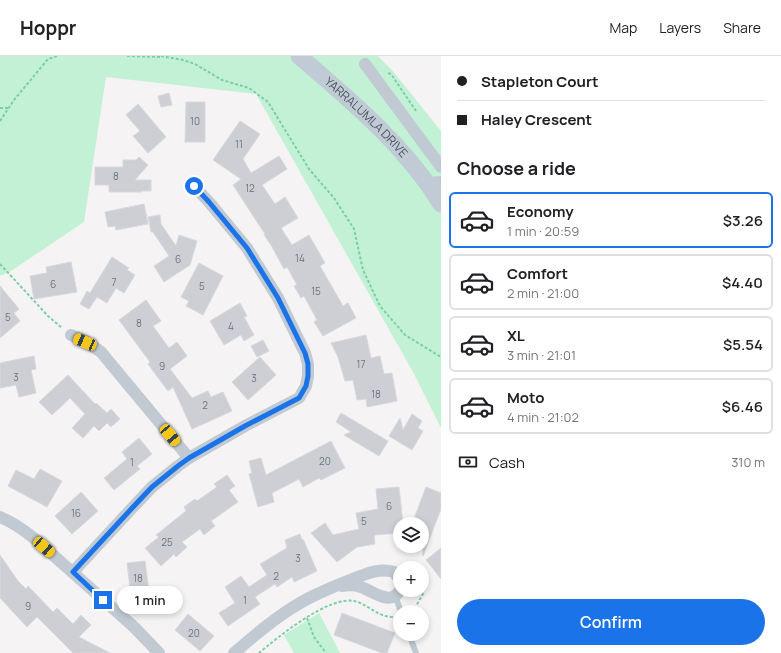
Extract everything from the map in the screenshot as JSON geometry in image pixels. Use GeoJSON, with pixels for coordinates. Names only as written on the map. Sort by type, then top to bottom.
{"type":"FeatureCollection","features":[{"type":"Feature","properties":{"kind":"main road","name":"YARRALUMLA DRIVE"},"geometry":{"type":"LineString","coordinates":[[299,56],[360,108],[434,182],[441,204]]}},
{"type":"Feature","properties":{"kind":"street","name":"YARRALUMLA DRIVE"},"geometry":{"type":"LineString","coordinates":[[365,64],[441,167]]}},
{"type":"Feature","properties":{"kind":"street"},"geometry":{"type":"LineString","coordinates":[[73,572],[152,487],[189,458],[245,426],[299,398],[306,386],[308,364],[305,353],[278,298],[247,248],[194,186]]}},
{"type":"Feature","properties":{"kind":"street"},"geometry":{"type":"LineString","coordinates":[[71,335],[102,352],[189,458]]}},
{"type":"Feature","properties":{"kind":"street"},"geometry":{"type":"LineString","coordinates":[[0,517],[23,528],[134,627],[159,653]]}},
{"type":"Feature","properties":{"kind":"street"},"geometry":{"type":"LineString","coordinates":[[234,653],[265,627],[311,597],[362,575],[381,570],[393,572]]}},
{"type":"Feature","properties":{"kind":"street"},"geometry":{"type":"LineString","coordinates":[[333,587],[355,586],[366,589],[383,598],[393,595]]}},
{"type":"Feature","properties":{"kind":"lane"},"geometry":{"type":"LineString","coordinates":[[412,641],[416,653]]}},
{"type":"Feature","properties":{"kind":"path"},"geometry":{"type":"LineString","coordinates":[[0,121],[48,59],[57,56]]}},
{"type":"Feature","properties":{"kind":"path"},"geometry":{"type":"LineString","coordinates":[[127,56],[162,56],[183,60],[195,64],[222,80],[249,88],[268,102],[309,169],[334,198],[354,229],[364,270],[380,306],[405,335],[441,357]]}},
{"type":"Feature","properties":{"kind":"path"},"geometry":{"type":"LineString","coordinates":[[0,108],[9,108]]}},
{"type":"Feature","properties":{"kind":"path"},"geometry":{"type":"LineString","coordinates":[[0,264],[48,316],[71,335]]}},
{"type":"Feature","properties":{"kind":"path"},"geometry":{"type":"LineString","coordinates":[[259,653],[292,626],[336,602],[348,600],[360,603],[378,614],[386,617],[393,617]]}},
{"type":"Feature","properties":{"kind":"path"},"geometry":{"type":"LineString","coordinates":[[307,618],[314,637],[326,653]]}},
{"type":"Feature","properties":{"kind":"green space"},"geometry":{"type":"Polygon","coordinates":[[[0,56],[378,56],[392,70],[441,131],[441,428],[413,372],[256,94],[106,77],[84,222],[11,271],[0,276],[0,56]]]}},
{"type":"Feature","properties":{"kind":"green space"},"geometry":{"type":"Polygon","coordinates":[[[319,613],[340,653],[294,653],[284,635],[319,613]]]}},
{"type":"Feature","properties":{"kind":"building"},"geometry":{"type":"Polygon","coordinates":[[[169,93],[172,105],[161,107],[158,96],[169,93]]]}},
{"type":"Feature","properties":{"kind":"building"},"geometry":{"type":"Polygon","coordinates":[[[186,102],[205,102],[205,142],[185,142],[186,102]]]}},
{"type":"Feature","properties":{"kind":"building"},"geometry":{"type":"Polygon","coordinates":[[[138,104],[166,137],[148,153],[133,136],[140,131],[126,115],[138,104]]]}},
{"type":"Feature","properties":{"kind":"building"},"geometry":{"type":"Polygon","coordinates":[[[240,121],[260,134],[243,159],[251,173],[279,156],[287,169],[262,185],[275,204],[285,197],[298,218],[281,228],[292,245],[309,235],[325,263],[320,266],[343,306],[348,303],[356,318],[323,336],[314,322],[317,320],[304,296],[301,298],[294,286],[297,285],[287,267],[284,269],[264,235],[265,234],[233,185],[241,179],[213,160],[240,121]]]}},
{"type":"Feature","properties":{"kind":"building"},"geometry":{"type":"Polygon","coordinates":[[[139,157],[148,165],[135,180],[151,180],[151,191],[109,192],[109,185],[95,185],[95,167],[123,167],[123,160],[136,160],[139,157]]]}},
{"type":"Feature","properties":{"kind":"building"},"geometry":{"type":"Polygon","coordinates":[[[144,204],[148,224],[116,230],[115,226],[108,227],[105,212],[144,204]]]}},
{"type":"Feature","properties":{"kind":"building"},"geometry":{"type":"Polygon","coordinates":[[[160,215],[161,224],[176,246],[179,235],[197,241],[190,265],[164,282],[154,266],[169,256],[153,232],[151,232],[148,217],[160,215]]]}},
{"type":"Feature","properties":{"kind":"building"},"geometry":{"type":"Polygon","coordinates":[[[112,257],[129,268],[127,270],[135,275],[124,293],[116,288],[107,303],[97,297],[89,309],[80,304],[87,291],[90,293],[112,257]]]}},
{"type":"Feature","properties":{"kind":"building"},"geometry":{"type":"Polygon","coordinates":[[[71,262],[77,292],[34,299],[30,276],[47,273],[46,267],[71,262]]]}},
{"type":"Feature","properties":{"kind":"building"},"geometry":{"type":"Polygon","coordinates":[[[199,263],[223,276],[203,315],[186,306],[189,301],[181,297],[199,263]]]}},
{"type":"Feature","properties":{"kind":"building"},"geometry":{"type":"Polygon","coordinates":[[[0,286],[19,309],[14,313],[20,321],[0,338],[0,286]]]}},
{"type":"Feature","properties":{"kind":"building"},"geometry":{"type":"Polygon","coordinates":[[[146,300],[161,321],[153,326],[169,348],[177,342],[187,356],[170,369],[192,398],[208,391],[211,397],[223,392],[232,411],[192,429],[173,387],[168,391],[148,364],[150,362],[119,320],[146,300]]]}},
{"type":"Feature","properties":{"kind":"building"},"geometry":{"type":"Polygon","coordinates":[[[240,303],[247,316],[244,317],[254,335],[244,341],[241,335],[224,345],[210,321],[240,303]]]}},
{"type":"Feature","properties":{"kind":"building"},"geometry":{"type":"Polygon","coordinates":[[[366,335],[371,358],[380,356],[384,374],[392,373],[397,401],[367,407],[366,399],[357,400],[353,380],[345,381],[338,357],[331,343],[366,335]]]}},
{"type":"Feature","properties":{"kind":"building"},"geometry":{"type":"Polygon","coordinates":[[[263,340],[269,351],[257,357],[251,346],[263,340]]]}},
{"type":"Feature","properties":{"kind":"building"},"geometry":{"type":"Polygon","coordinates":[[[34,356],[36,369],[31,370],[36,393],[19,397],[16,385],[0,388],[0,363],[34,356]]]}},
{"type":"Feature","properties":{"kind":"building"},"geometry":{"type":"Polygon","coordinates":[[[260,357],[276,375],[248,400],[232,382],[260,357]]]}},
{"type":"Feature","properties":{"kind":"building"},"geometry":{"type":"Polygon","coordinates":[[[68,375],[95,404],[96,403],[107,413],[111,409],[120,419],[111,427],[107,423],[99,431],[94,426],[83,438],[72,428],[85,414],[70,398],[52,415],[39,402],[68,375]]]}},
{"type":"Feature","properties":{"kind":"building"},"geometry":{"type":"Polygon","coordinates":[[[341,413],[388,441],[379,456],[344,435],[351,432],[336,422],[341,413]]]}},
{"type":"Feature","properties":{"kind":"building"},"geometry":{"type":"Polygon","coordinates":[[[412,414],[422,421],[418,428],[423,431],[412,450],[389,436],[400,418],[403,430],[412,414]]]}},
{"type":"Feature","properties":{"kind":"building"},"geometry":{"type":"Polygon","coordinates":[[[139,438],[152,454],[137,466],[140,469],[114,490],[104,478],[127,459],[122,452],[139,438]]]}},
{"type":"Feature","properties":{"kind":"building"},"geometry":{"type":"Polygon","coordinates":[[[331,441],[345,468],[321,480],[319,478],[303,487],[299,479],[272,493],[274,502],[258,507],[249,474],[252,473],[249,461],[261,458],[266,475],[331,441]]]}},
{"type":"Feature","properties":{"kind":"building"},"geometry":{"type":"Polygon","coordinates":[[[40,469],[62,481],[47,507],[8,486],[16,470],[34,479],[40,469]]]}},
{"type":"Feature","properties":{"kind":"building"},"geometry":{"type":"Polygon","coordinates":[[[227,475],[235,486],[229,490],[238,502],[211,521],[215,526],[204,535],[200,529],[182,542],[187,547],[176,557],[174,554],[161,566],[145,548],[159,537],[156,535],[186,511],[184,507],[195,499],[197,501],[217,487],[214,484],[227,475]]]}},
{"type":"Feature","properties":{"kind":"building"},"geometry":{"type":"Polygon","coordinates":[[[399,487],[402,517],[393,517],[393,534],[374,535],[375,544],[357,547],[337,562],[311,533],[325,523],[333,535],[359,529],[356,513],[378,509],[376,489],[399,487]]]}},
{"type":"Feature","properties":{"kind":"building"},"geometry":{"type":"Polygon","coordinates":[[[426,487],[441,493],[441,509],[429,540],[429,517],[415,517],[426,487]]]}},
{"type":"Feature","properties":{"kind":"building"},"geometry":{"type":"Polygon","coordinates":[[[81,492],[98,511],[72,534],[55,516],[81,492]]]}},
{"type":"Feature","properties":{"kind":"building"},"geometry":{"type":"Polygon","coordinates":[[[300,534],[317,571],[294,582],[292,577],[277,587],[275,584],[255,597],[260,604],[228,626],[219,613],[235,603],[225,587],[241,576],[249,587],[267,575],[260,564],[287,548],[285,540],[300,534]]]}},
{"type":"Feature","properties":{"kind":"building"},"geometry":{"type":"Polygon","coordinates":[[[441,548],[441,579],[429,564],[429,561],[426,560],[441,548]]]}},
{"type":"Feature","properties":{"kind":"building"},"geometry":{"type":"Polygon","coordinates":[[[0,555],[18,581],[26,589],[28,586],[53,612],[57,608],[73,624],[81,615],[91,625],[79,637],[110,653],[73,653],[37,617],[27,627],[0,598],[0,555]]]}},
{"type":"Feature","properties":{"kind":"building"},"geometry":{"type":"Polygon","coordinates":[[[145,561],[149,592],[131,595],[127,563],[145,561]]]}},
{"type":"Feature","properties":{"kind":"building"},"geometry":{"type":"Polygon","coordinates":[[[342,613],[393,632],[393,638],[387,653],[382,653],[334,635],[342,613]]]}},
{"type":"Feature","properties":{"kind":"building"},"geometry":{"type":"Polygon","coordinates":[[[188,614],[214,636],[200,651],[175,630],[188,614]]]}},
{"type":"Feature","properties":{"kind":"route"},"geometry":{"type":"LineString","coordinates":[[103,600],[73,572],[152,487],[189,458],[245,426],[299,398],[306,386],[308,364],[305,353],[278,298],[247,248],[194,186]]}}]}
